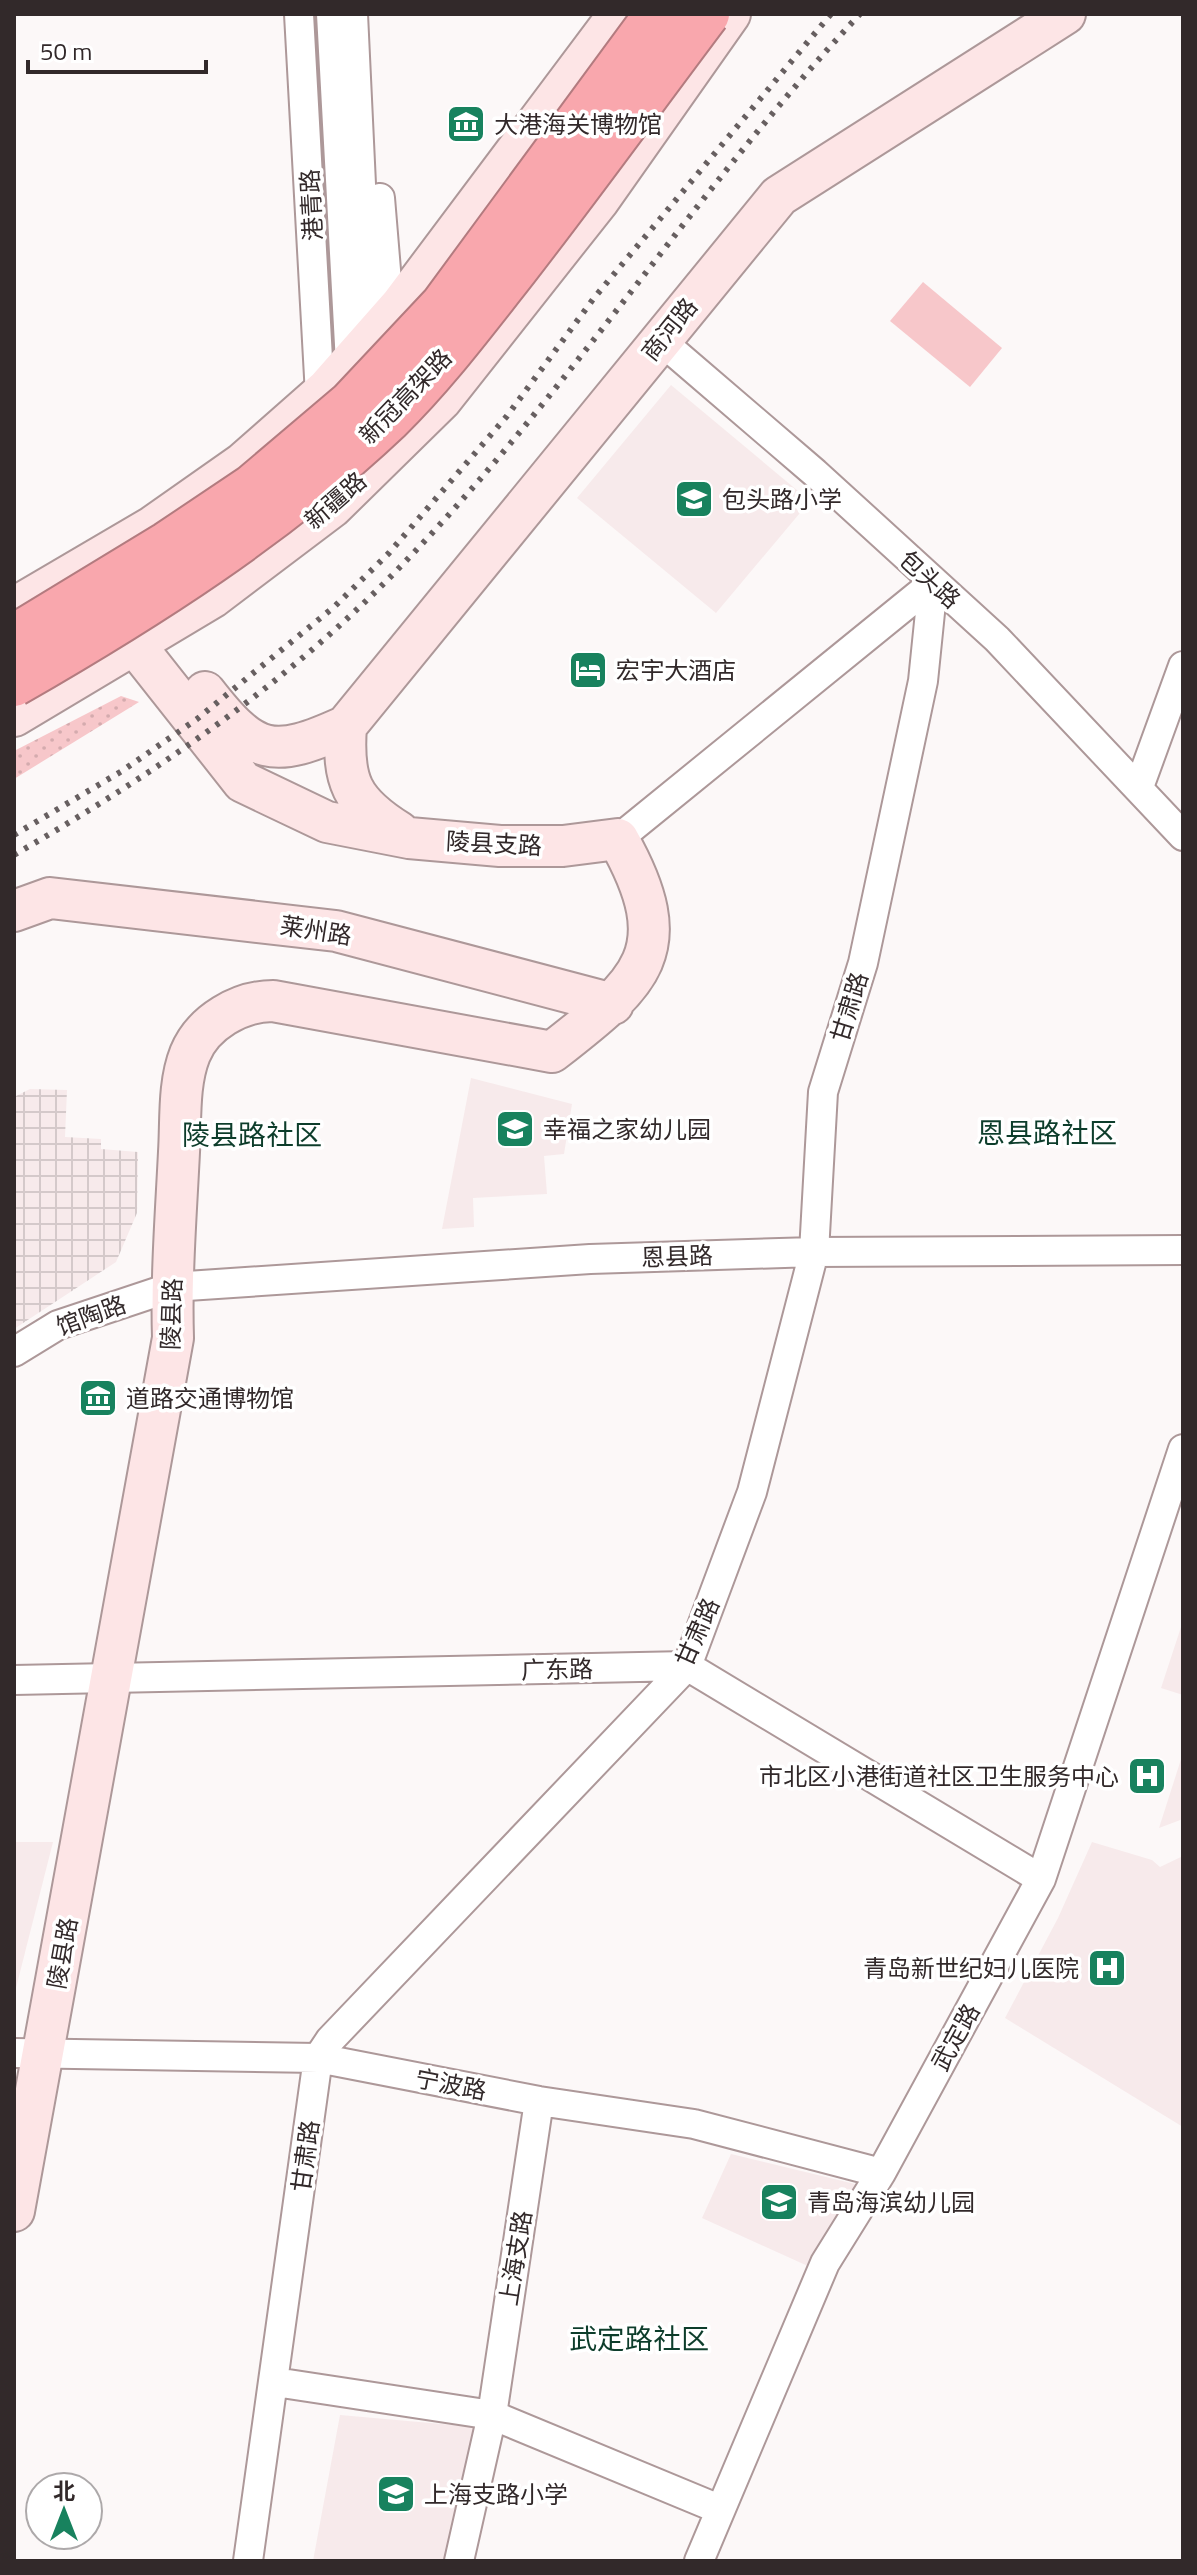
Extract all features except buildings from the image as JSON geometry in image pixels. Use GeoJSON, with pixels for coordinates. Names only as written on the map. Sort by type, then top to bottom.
{"type":"FeatureCollection","features":[{"type":"Feature","properties":{"kind":"highway","name":"新冠高架路"},"geometry":{"type":"LineString","coordinates":[[14,637],[167,544],[252,487],[351,403],[443,305],[657,14]]}},
{"type":"Feature","properties":{"kind":"highway","name":"新冠高架路"},"geometry":{"type":"LineString","coordinates":[[14,684],[140,611],[265,524],[390,418],[462,337],[545,232],[707,14]]}},
{"type":"Feature","properties":{"kind":"street","name":"港青路"},"geometry":{"type":"LineString","coordinates":[[299,14],[320,395]]}},
{"type":"Feature","properties":{"kind":"street"},"geometry":{"type":"LineString","coordinates":[[331,14],[350,363]]}},
{"type":"Feature","properties":{"kind":"street"},"geometry":{"type":"LineString","coordinates":[[353,14],[367,312],[385,322]]}},
{"type":"Feature","properties":{"kind":"street"},"geometry":{"type":"LineString","coordinates":[[366,14],[385,322]]}},
{"type":"Feature","properties":{"kind":"street"},"geometry":{"type":"LineString","coordinates":[[14,608],[152,527],[243,463],[320,395],[385,322],[619,14]]}},
{"type":"Feature","properties":{"kind":"street","name":"新疆路"},"geometry":{"type":"LineString","coordinates":[[14,716],[213,597],[332,507],[441,400],[599,200],[730,14]]}},
{"type":"Feature","properties":{"kind":"street","name":"商河路"},"geometry":{"type":"LineString","coordinates":[[346,726],[779,196],[1065,14]]}},
{"type":"Feature","properties":{"kind":"street","name":"包头路"},"geometry":{"type":"LineString","coordinates":[[660,340],[815,473],[997,639],[1183,836]]}},
{"type":"Feature","properties":{"kind":"street","name":"陵县支路"},"geometry":{"type":"LineString","coordinates":[[94,561],[243,782],[327,822],[409,838],[500,846],[563,846],[618,839]]}},
{"type":"Feature","properties":{"kind":"street"},"geometry":{"type":"LineString","coordinates":[[618,839],[933,583]]}},
{"type":"Feature","properties":{"kind":"street","name":"甘肃路"},"geometry":{"type":"LineString","coordinates":[[248,2561],[318,2058],[330,2040],[687,1666],[752,1492],[814,1252],[823,1092],[863,963],[923,681],[933,583]]}},
{"type":"Feature","properties":{"kind":"street"},"geometry":{"type":"LineString","coordinates":[[146,638],[249,741],[264,747],[281,747],[314,740],[346,726],[345,770],[352,790],[366,809],[409,838]]}},
{"type":"Feature","properties":{"kind":"street"},"geometry":{"type":"LineString","coordinates":[[1139,787],[1183,666]]}},
{"type":"Feature","properties":{"kind":"street","name":"陵县路"},"geometry":{"type":"LineString","coordinates":[[14,2211],[29,2053],[112,1679],[173,1338],[172,1287],[186,1066],[204,1032],[234,1009],[254,1001],[273,1001],[552,1052],[613,1004],[639,970],[651,928],[648,902],[639,876],[618,839]]}},
{"type":"Feature","properties":{"kind":"street","name":"莱州路"},"geometry":{"type":"LineString","coordinates":[[14,911],[50,898],[336,931],[613,1004]]}},
{"type":"Feature","properties":{"kind":"street","name":"恩县路"},"geometry":{"type":"LineString","coordinates":[[172,1287],[590,1259],[814,1252],[1183,1250]]}},
{"type":"Feature","properties":{"kind":"street","name":"馆陶路"},"geometry":{"type":"LineString","coordinates":[[14,1352],[58,1325],[172,1287]]}},
{"type":"Feature","properties":{"kind":"street","name":"武定路"},"geometry":{"type":"LineString","coordinates":[[699,2561],[825,2263],[881,2173],[1041,1879],[1183,1449]]}},
{"type":"Feature","properties":{"kind":"street"},"geometry":{"type":"LineString","coordinates":[[687,1666],[1041,1879]]}},
{"type":"Feature","properties":{"kind":"street","name":"广东路"},"geometry":{"type":"LineString","coordinates":[[14,1680],[687,1666]]}},
{"type":"Feature","properties":{"kind":"street","name":"宁波路"},"geometry":{"type":"LineString","coordinates":[[29,2053],[318,2058],[539,2101],[694,2124],[881,2173]]}},
{"type":"Feature","properties":{"kind":"street","name":"上海支路"},"geometry":{"type":"LineString","coordinates":[[459,2561],[492,2415],[539,2101]]}},
{"type":"Feature","properties":{"kind":"street"},"geometry":{"type":"LineString","coordinates":[[275,2382],[492,2415],[719,2509]]}},
{"type":"Feature","properties":{"kind":"shaded area"},"geometry":{"type":"Polygon","coordinates":[[[923,282],[1002,348],[970,387],[890,321],[923,282]]]}},
{"type":"Feature","properties":{"kind":"shaded area","name":"包头路小学"},"geometry":{"type":"Polygon","coordinates":[[[671,385],[810,501],[716,613],[577,498],[671,385]]]}},
{"type":"Feature","properties":{"kind":"shaded area"},"geometry":{"type":"Polygon","coordinates":[[[121,696],[139,702],[14,779],[14,751],[121,696]]]}},
{"type":"Feature","properties":{"kind":"shaded area","name":"幸福之家幼儿园"},"geometry":{"type":"Polygon","coordinates":[[[471,1078],[572,1104],[564,1154],[544,1156],[547,1194],[473,1198],[474,1227],[442,1229],[471,1078]]]}},
{"type":"Feature","properties":{"kind":"shaded area"},"geometry":{"type":"Polygon","coordinates":[[[30,1089],[67,1090],[65,1137],[101,1139],[101,1149],[138,1152],[137,1213],[116,1262],[14,1329],[14,1097],[30,1089]]]}},
{"type":"Feature","properties":{"kind":"shaded area"},"geometry":{"type":"Polygon","coordinates":[[[1183,1621],[1183,1695],[1161,1688],[1183,1621]]]}},
{"type":"Feature","properties":{"kind":"shaded area"},"geometry":{"type":"Polygon","coordinates":[[[1183,1753],[1183,1819],[1159,1828],[1183,1753]]]}},
{"type":"Feature","properties":{"kind":"shaded area"},"geometry":{"type":"Polygon","coordinates":[[[14,1842],[53,1842],[16,1988],[14,1988],[14,1842]]]}},
{"type":"Feature","properties":{"kind":"shaded area","name":"青岛新世纪妇儿医院"},"geometry":{"type":"Polygon","coordinates":[[[1092,1842],[1152,1860],[1160,1867],[1183,1856],[1183,2127],[1005,2018],[1058,1918],[1092,1842]]]}},
{"type":"Feature","properties":{"kind":"shaded area","name":"青岛海滨幼儿园"},"geometry":{"type":"Polygon","coordinates":[[[731,2154],[859,2185],[810,2267],[702,2218],[731,2154]]]}},
{"type":"Feature","properties":{"kind":"shaded area","name":"上海支路小学"},"geometry":{"type":"Polygon","coordinates":[[[340,2415],[487,2428],[447,2561],[313,2561],[340,2415]]]}},
{"type":"Feature","properties":{"kind":"railway"},"geometry":{"type":"LineString","coordinates":[[14,835],[122,771],[197,719],[334,607],[389,553],[507,416],[594,298],[831,14]]}},
{"type":"Feature","properties":{"kind":"railway"},"geometry":{"type":"LineString","coordinates":[[14,855],[168,759],[265,688],[357,610],[461,501],[519,433],[742,150],[860,14]]}},
{"type":"Feature","properties":{"kind":"place","name":"大港海关博物馆"},"geometry":{"type":"Point","coordinates":[466,124]}},
{"type":"Feature","properties":{"kind":"place","name":"包头路小学"},"geometry":{"type":"Point","coordinates":[694,499]}},
{"type":"Feature","properties":{"kind":"place","name":"宏宇大酒店"},"geometry":{"type":"Point","coordinates":[588,670]}},
{"type":"Feature","properties":{"kind":"place","name":"幸福之家幼儿园"},"geometry":{"type":"Point","coordinates":[515,1129]}},
{"type":"Feature","properties":{"kind":"place","name":"道路交通博物馆"},"geometry":{"type":"Point","coordinates":[98,1398]}},
{"type":"Feature","properties":{"kind":"place","name":"市北区小港街道社区卫生服务中心"},"geometry":{"type":"Point","coordinates":[1147,1776]}},
{"type":"Feature","properties":{"kind":"place","name":"青岛新世纪妇儿医院"},"geometry":{"type":"Point","coordinates":[1107,1968]}},
{"type":"Feature","properties":{"kind":"place","name":"青岛海滨幼儿园"},"geometry":{"type":"Point","coordinates":[779,2202]}},
{"type":"Feature","properties":{"kind":"place","name":"上海支路小学"},"geometry":{"type":"Point","coordinates":[396,2494]}},
{"type":"Feature","properties":{"kind":"district","name":"恩县路社区"},"geometry":{"type":"Point","coordinates":[1047,1132]}},
{"type":"Feature","properties":{"kind":"district","name":"陵县路社区"},"geometry":{"type":"Point","coordinates":[252,1134]}},
{"type":"Feature","properties":{"kind":"district","name":"武定路社区"},"geometry":{"type":"Point","coordinates":[639,2338]}}]}
